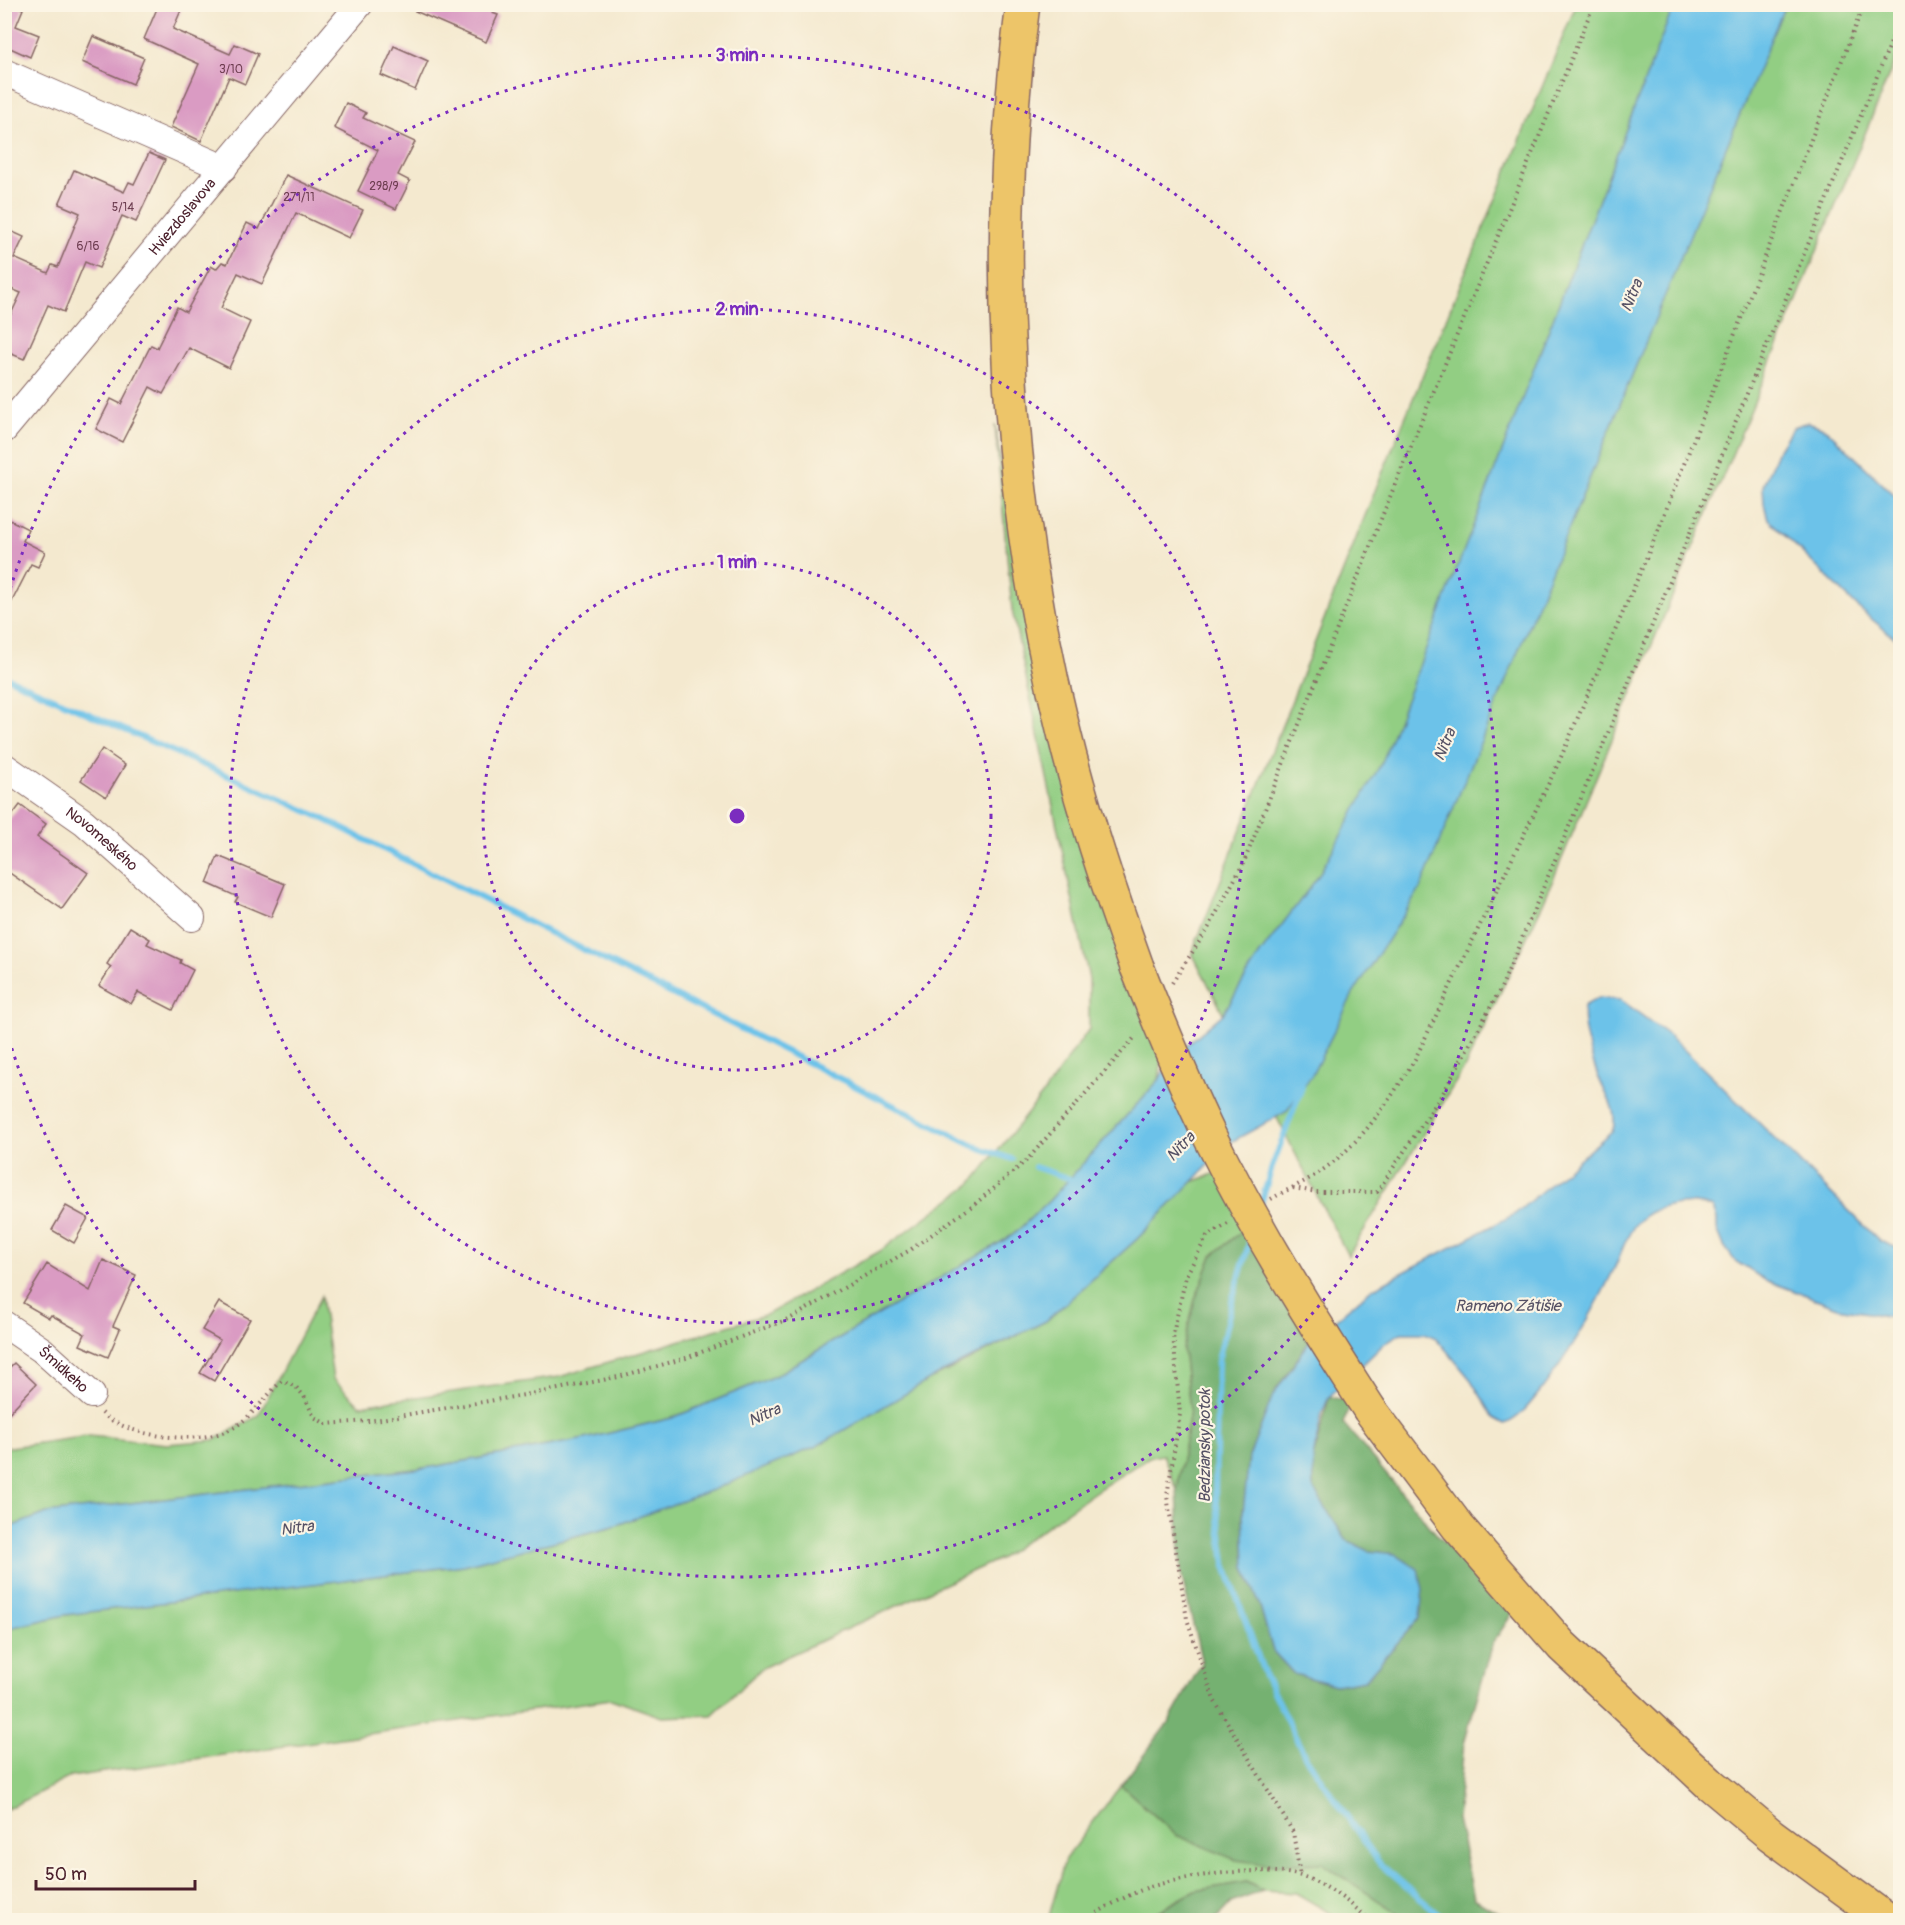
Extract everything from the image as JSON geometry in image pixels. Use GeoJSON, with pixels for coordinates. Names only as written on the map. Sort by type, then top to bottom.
{"type":"FeatureCollection","features":[{"type":"Feature","properties":{"kind":"main road"},"geometry":{"type":"LineString","coordinates":[[1023,4],[1015,84],[1007,242],[1008,360],[1017,475],[1040,622],[1065,738],[1102,866],[1137,967],[1187,1087],[1237,1188],[1308,1313],[1370,1410],[1458,1527],[1562,1646],[1710,1784],[1771,1835],[1887,1920]]}},
{"type":"Feature","properties":{"kind":"street","name":"Hviezdoslavova"},"geometry":{"type":"LineString","coordinates":[[4,430],[360,4]]}},
{"type":"Feature","properties":{"kind":"street"},"geometry":{"type":"LineString","coordinates":[[4,72],[224,168]]}},
{"type":"Feature","properties":{"kind":"street","name":"Novomeského"},"geometry":{"type":"LineString","coordinates":[[4,766],[84,822],[192,918]]}},
{"type":"Feature","properties":{"kind":"street","name":"Šmidkeho"},"geometry":{"type":"LineString","coordinates":[[4,1324],[42,1350],[92,1395]]}},
{"type":"Feature","properties":{"kind":"path"},"geometry":{"type":"LineString","coordinates":[[1169,988],[1209,927],[1244,862],[1385,509],[1594,4]]}},
{"type":"Feature","properties":{"kind":"path"},"geometry":{"type":"LineString","coordinates":[[1270,1200],[1324,1169],[1364,1134],[1392,1096],[1414,1059],[1553,774],[1657,533],[1864,4]]}},
{"type":"Feature","properties":{"kind":"path"},"geometry":{"type":"LineString","coordinates":[[1291,1188],[1316,1192],[1377,1192],[1443,1093],[1501,988],[1592,772],[1900,20]]}},
{"type":"Feature","properties":{"kind":"path"},"geometry":{"type":"LineString","coordinates":[[92,1395],[96,1406],[104,1415],[127,1428],[173,1438],[223,1432],[239,1423],[282,1381],[295,1386],[304,1396],[314,1417],[326,1424],[369,1421],[549,1391],[618,1377],[686,1358],[791,1318],[910,1250],[975,1204],[1027,1160],[1140,1031]]}},
{"type":"Feature","properties":{"kind":"path"},"geometry":{"type":"LineString","coordinates":[[1233,1221],[1207,1236],[1185,1276],[1173,1334],[1180,1414],[1167,1496],[1187,1618],[1214,1700],[1293,1832],[1300,1876]]}},
{"type":"Feature","properties":{"kind":"path"},"geometry":{"type":"LineString","coordinates":[[1087,1920],[1146,1888],[1178,1880],[1237,1872],[1280,1872],[1300,1876],[1321,1884],[1370,1920]]}},
{"type":"Feature","properties":{"kind":"green space"},"geometry":{"type":"Polygon","coordinates":[[[1576,5],[1900,5],[1900,48],[1790,317],[1544,901],[1465,1067],[1348,1256],[1192,953],[1376,488],[1576,5]]]}},
{"type":"Feature","properties":{"kind":"green space"},"geometry":{"type":"Polygon","coordinates":[[[995,425],[1019,567],[1163,1050],[1159,1080],[1050,1200],[1013,1235],[775,1376],[672,1418],[585,1439],[432,1467],[47,1513],[5,1529],[4,1448],[89,1436],[167,1444],[214,1440],[258,1416],[321,1296],[333,1379],[360,1405],[559,1377],[768,1314],[880,1251],[972,1183],[1043,1094],[1089,1029],[1089,979],[1012,610],[995,425]]]}},
{"type":"Feature","properties":{"kind":"green space"},"geometry":{"type":"Polygon","coordinates":[[[1219,1172],[1251,1224],[1212,1256],[1195,1300],[1183,1349],[1190,1410],[1177,1490],[1163,1455],[1149,1457],[1001,1558],[762,1668],[712,1715],[662,1717],[611,1699],[70,1777],[5,1810],[5,1629],[65,1615],[464,1565],[614,1526],[713,1489],[1046,1321],[1137,1239],[1192,1182],[1219,1172]]]}},
{"type":"Feature","properties":{"kind":"green space"},"geometry":{"type":"Polygon","coordinates":[[[1251,1224],[1310,1341],[1275,1391],[1249,1457],[1243,1512],[1245,1567],[1260,1606],[1273,1651],[1294,1674],[1336,1685],[1365,1680],[1420,1617],[1395,1554],[1369,1551],[1346,1540],[1314,1490],[1313,1458],[1329,1397],[1352,1401],[1343,1423],[1439,1537],[1515,1609],[1493,1643],[1464,1743],[1457,1819],[1474,1898],[1510,1920],[1404,1920],[1322,1863],[1274,1865],[1236,1860],[1176,1835],[1121,1785],[1168,1723],[1202,1663],[1181,1573],[1177,1490],[1190,1410],[1183,1349],[1195,1300],[1212,1256],[1251,1224]]]}},
{"type":"Feature","properties":{"kind":"green space"},"geometry":{"type":"Polygon","coordinates":[[[1121,1785],[1176,1835],[1274,1865],[1322,1863],[1404,1920],[1342,1920],[1296,1893],[1263,1891],[1246,1882],[1195,1891],[1142,1920],[1048,1920],[1065,1859],[1121,1785]]]}},
{"type":"Feature","properties":{"kind":"green space"},"geometry":{"type":"Polygon","coordinates":[[[1246,1882],[1263,1891],[1231,1903],[1215,1920],[1142,1920],[1195,1891],[1246,1882]]]}},
{"type":"Feature","properties":{"kind":"water","name":"Nitra"},"geometry":{"type":"Polygon","coordinates":[[[1674,5],[1785,5],[1420,889],[1353,994],[1312,1075],[1286,1112],[1231,1142],[1137,1239],[1046,1321],[941,1373],[817,1446],[715,1489],[614,1526],[464,1565],[65,1615],[5,1629],[5,1529],[47,1513],[432,1467],[585,1439],[672,1418],[775,1376],[1013,1235],[1050,1200],[1159,1080],[1169,1060],[1223,1014],[1260,954],[1317,878],[1383,760],[1674,5]]]}},
{"type":"Feature","properties":{"kind":"water"},"geometry":{"type":"Polygon","coordinates":[[[1808,422],[1826,429],[1900,501],[1900,642],[1864,613],[1768,519],[1763,486],[1777,452],[1793,427],[1808,422]]]}},
{"type":"Feature","properties":{"kind":"water","name":"Rameno Zátišie"},"geometry":{"type":"Polygon","coordinates":[[[1598,998],[1621,1000],[1671,1037],[1880,1241],[1900,1249],[1900,1318],[1843,1309],[1765,1280],[1735,1261],[1724,1246],[1717,1229],[1717,1219],[1713,1208],[1696,1204],[1678,1204],[1651,1212],[1633,1227],[1598,1302],[1570,1349],[1527,1407],[1505,1424],[1494,1418],[1471,1380],[1436,1338],[1425,1333],[1401,1333],[1386,1342],[1329,1397],[1322,1413],[1313,1458],[1314,1490],[1346,1540],[1369,1551],[1395,1554],[1418,1569],[1423,1589],[1420,1617],[1365,1680],[1336,1685],[1294,1674],[1273,1651],[1260,1606],[1245,1567],[1243,1512],[1249,1457],[1273,1395],[1310,1341],[1372,1289],[1515,1214],[1613,1130],[1614,1115],[1595,1068],[1587,1041],[1583,1014],[1584,1006],[1598,998]]]}},
{"type":"Feature","properties":{"kind":"building"},"geometry":{"type":"Polygon","coordinates":[[[4,4],[13,4],[23,9],[16,26],[39,35],[30,57],[8,47],[4,54],[4,4]]]}},
{"type":"Feature","properties":{"kind":"building"},"geometry":{"type":"Polygon","coordinates":[[[159,4],[173,4],[182,8],[173,29],[230,54],[235,44],[258,54],[245,84],[229,77],[201,141],[171,127],[199,64],[144,39],[159,4]]]}},
{"type":"Feature","properties":{"kind":"building"},"geometry":{"type":"Polygon","coordinates":[[[399,4],[496,4],[492,13],[498,15],[486,42],[399,4]]]}},
{"type":"Feature","properties":{"kind":"building"},"geometry":{"type":"Polygon","coordinates":[[[93,36],[144,58],[133,84],[82,62],[93,36]]]}},
{"type":"Feature","properties":{"kind":"building"},"geometry":{"type":"Polygon","coordinates":[[[394,46],[428,61],[415,90],[381,75],[394,46]]]}},
{"type":"Feature","properties":{"kind":"building"},"geometry":{"type":"Polygon","coordinates":[[[346,103],[366,113],[363,118],[415,142],[398,175],[410,181],[396,209],[358,191],[378,150],[334,128],[346,103]]]}},
{"type":"Feature","properties":{"kind":"building"},"geometry":{"type":"Polygon","coordinates":[[[149,153],[165,160],[136,222],[122,216],[99,268],[85,262],[64,312],[48,305],[24,359],[4,351],[4,329],[21,293],[4,286],[4,228],[24,237],[14,258],[48,273],[52,265],[58,267],[80,213],[59,204],[74,170],[124,192],[129,182],[134,184],[149,153]]]}},
{"type":"Feature","properties":{"kind":"building"},"geometry":{"type":"Polygon","coordinates":[[[286,175],[363,210],[349,238],[296,213],[262,284],[238,273],[221,308],[250,322],[229,368],[189,348],[163,394],[150,387],[122,442],[96,429],[111,399],[121,404],[151,345],[157,348],[177,307],[186,312],[211,266],[216,269],[222,262],[227,264],[247,223],[259,229],[286,175]]]}},
{"type":"Feature","properties":{"kind":"building"},"geometry":{"type":"Polygon","coordinates":[[[4,517],[28,529],[23,541],[45,552],[38,567],[31,564],[4,617],[4,517]]]}},
{"type":"Feature","properties":{"kind":"building"},"geometry":{"type":"Polygon","coordinates":[[[102,749],[125,765],[106,797],[81,780],[102,749]]]}},
{"type":"Feature","properties":{"kind":"building"},"geometry":{"type":"Polygon","coordinates":[[[20,805],[46,824],[37,837],[88,873],[62,909],[4,869],[4,826],[20,805]]]}},
{"type":"Feature","properties":{"kind":"building"},"geometry":{"type":"Polygon","coordinates":[[[218,856],[285,884],[271,917],[235,902],[238,897],[207,883],[218,856]]]}},
{"type":"Feature","properties":{"kind":"building"},"geometry":{"type":"Polygon","coordinates":[[[130,927],[150,939],[147,944],[181,960],[180,963],[193,970],[173,1010],[138,992],[131,1004],[99,986],[111,967],[107,964],[130,927]]]}},
{"type":"Feature","properties":{"kind":"building"},"geometry":{"type":"Polygon","coordinates":[[[66,1206],[88,1218],[74,1243],[52,1230],[66,1206]]]}},
{"type":"Feature","properties":{"kind":"building"},"geometry":{"type":"Polygon","coordinates":[[[103,1260],[136,1275],[113,1326],[120,1329],[108,1357],[80,1345],[85,1334],[23,1303],[47,1264],[90,1291],[103,1260]]]}},
{"type":"Feature","properties":{"kind":"building"},"geometry":{"type":"Polygon","coordinates":[[[219,1302],[250,1319],[214,1381],[200,1373],[220,1340],[202,1330],[219,1302]]]}},
{"type":"Feature","properties":{"kind":"building"},"geometry":{"type":"Polygon","coordinates":[[[14,1363],[36,1384],[4,1418],[4,1373],[14,1363]]]}},
{"type":"Feature","properties":{"kind":"waterway"},"geometry":{"type":"LineString","coordinates":[[4,676],[320,817],[974,1146],[1012,1159]]}},
{"type":"Feature","properties":{"kind":"waterway","name":"Bedziansky potok"},"geometry":{"type":"LineString","coordinates":[[1260,1207],[1272,1167],[1302,1087]]}},
{"type":"Feature","properties":{"kind":"waterway"},"geometry":{"type":"LineString","coordinates":[[1035,1167],[1076,1181]]}},
{"type":"Feature","properties":{"kind":"waterway","name":"Bedziansky potok"},"geometry":{"type":"LineString","coordinates":[[1251,1237],[1232,1301],[1218,1361],[1215,1491],[1225,1563],[1265,1676],[1305,1756],[1380,1864],[1445,1920]]}}]}
